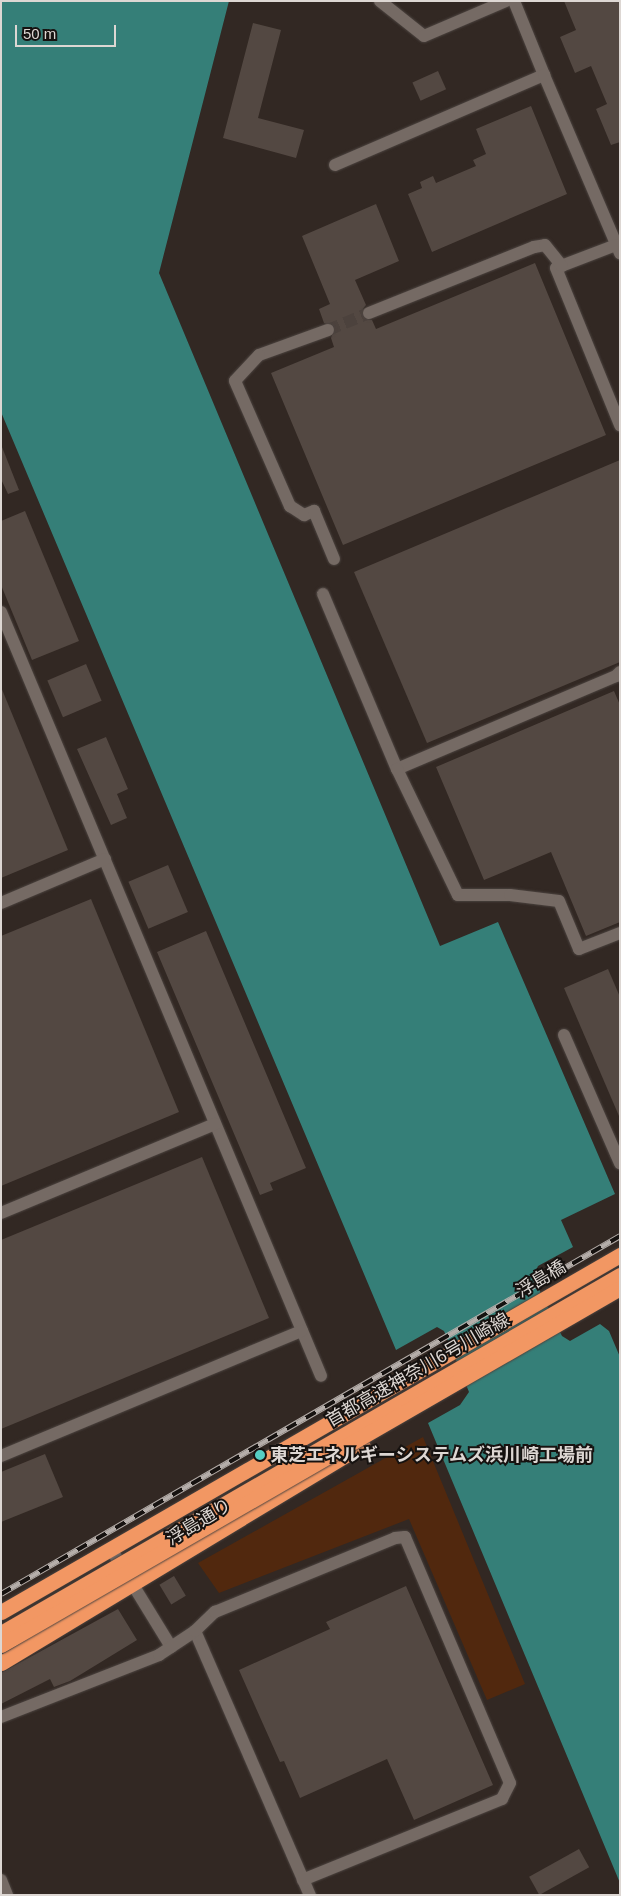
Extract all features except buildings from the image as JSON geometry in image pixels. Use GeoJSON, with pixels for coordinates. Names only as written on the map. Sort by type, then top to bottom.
{"type":"FeatureCollection","features":[{"type":"Feature","properties":{"kind":"highway","name":"浮島橋"},"geometry":{"type":"LineString","coordinates":[[402,1384],[620,1255]]}},
{"type":"Feature","properties":{"kind":"highway","name":"首都高速神奈川6号川崎線"},"geometry":{"type":"LineString","coordinates":[[1,1633],[620,1275]]}},
{"type":"Feature","properties":{"kind":"highway","name":"首都高速神奈川6号川崎線"},"geometry":{"type":"LineString","coordinates":[[1,1645],[620,1288]]}},
{"type":"Feature","properties":{"kind":"highway","name":"浮島通り"},"geometry":{"type":"LineString","coordinates":[[1,1663],[415,1413],[615,1298]]}},
{"type":"Feature","properties":{"kind":"highway","name":"浮島通り"},"geometry":{"type":"LineString","coordinates":[[3,1607],[111,1549],[402,1384]]}},
{"type":"Feature","properties":{"kind":"lane"},"geometry":{"type":"LineString","coordinates":[[380,1],[424,36],[506,1]]}},
{"type":"Feature","properties":{"kind":"lane"},"geometry":{"type":"LineString","coordinates":[[514,1],[618,249],[556,268],[620,425]]}},
{"type":"Feature","properties":{"kind":"lane"},"geometry":{"type":"LineString","coordinates":[[334,165],[544,75]]}},
{"type":"Feature","properties":{"kind":"lane"},"geometry":{"type":"LineString","coordinates":[[369,313],[545,245],[562,266]]}},
{"type":"Feature","properties":{"kind":"lane"},"geometry":{"type":"LineString","coordinates":[[328,330],[259,355],[235,381],[290,506],[304,516],[314,512],[334,558]]}},
{"type":"Feature","properties":{"kind":"lane"},"geometry":{"type":"LineString","coordinates":[[323,594],[396,769],[458,895],[510,895],[559,901],[579,949],[620,933]]}},
{"type":"Feature","properties":{"kind":"lane"},"geometry":{"type":"LineString","coordinates":[[1,612],[321,1376]]}},
{"type":"Feature","properties":{"kind":"lane"},"geometry":{"type":"LineString","coordinates":[[396,769],[616,676],[620,672]]}},
{"type":"Feature","properties":{"kind":"lane"},"geometry":{"type":"LineString","coordinates":[[1,903],[105,859]]}},
{"type":"Feature","properties":{"kind":"lane"},"geometry":{"type":"LineString","coordinates":[[564,1035],[620,1163]]}},
{"type":"Feature","properties":{"kind":"lane"},"geometry":{"type":"LineString","coordinates":[[1,1213],[215,1124]]}},
{"type":"Feature","properties":{"kind":"lane"},"geometry":{"type":"LineString","coordinates":[[1,1456],[302,1331]]}},
{"type":"Feature","properties":{"kind":"lane"},"geometry":{"type":"LineString","coordinates":[[1,1717],[159,1655],[195,1631],[215,1612],[395,1538],[405,1537],[510,1783],[502,1799],[303,1880]]}},
{"type":"Feature","properties":{"kind":"lane"},"geometry":{"type":"LineString","coordinates":[[111,1549],[171,1647]]}},
{"type":"Feature","properties":{"kind":"lane"},"geometry":{"type":"LineString","coordinates":[[195,1631],[310,1895]]}},
{"type":"Feature","properties":{"kind":"lane"},"geometry":{"type":"LineString","coordinates":[[1,1880],[8,1895]]}},
{"type":"Feature","properties":{"kind":"shaded area"},"geometry":{"type":"Polygon","coordinates":[[[423,1437],[525,1684],[487,1700],[409,1519],[219,1593],[198,1563],[423,1437]]]}},
{"type":"Feature","properties":{"kind":"water"},"geometry":{"type":"Polygon","coordinates":[[[1,1],[229,1],[159,273],[440,946],[498,922],[615,1194],[561,1220],[573,1247],[538,1266],[533,1277],[562,1336],[570,1341],[600,1324],[609,1331],[620,1357],[620,1883],[428,1423],[460,1405],[469,1392],[444,1331],[437,1327],[396,1350],[1,412],[1,1]]]}},
{"type":"Feature","properties":{"kind":"tunnel"},"geometry":{"type":"LineString","coordinates":[[328,330],[369,313]]}},
{"type":"Feature","properties":{"kind":"railway"},"geometry":{"type":"LineString","coordinates":[[1,1594],[620,1236]]}},
{"type":"Feature","properties":{"kind":"place","name":"東芝エネルギーシステムズ浜川崎工場前"},"geometry":{"type":"Point","coordinates":[260,1455]}}]}
